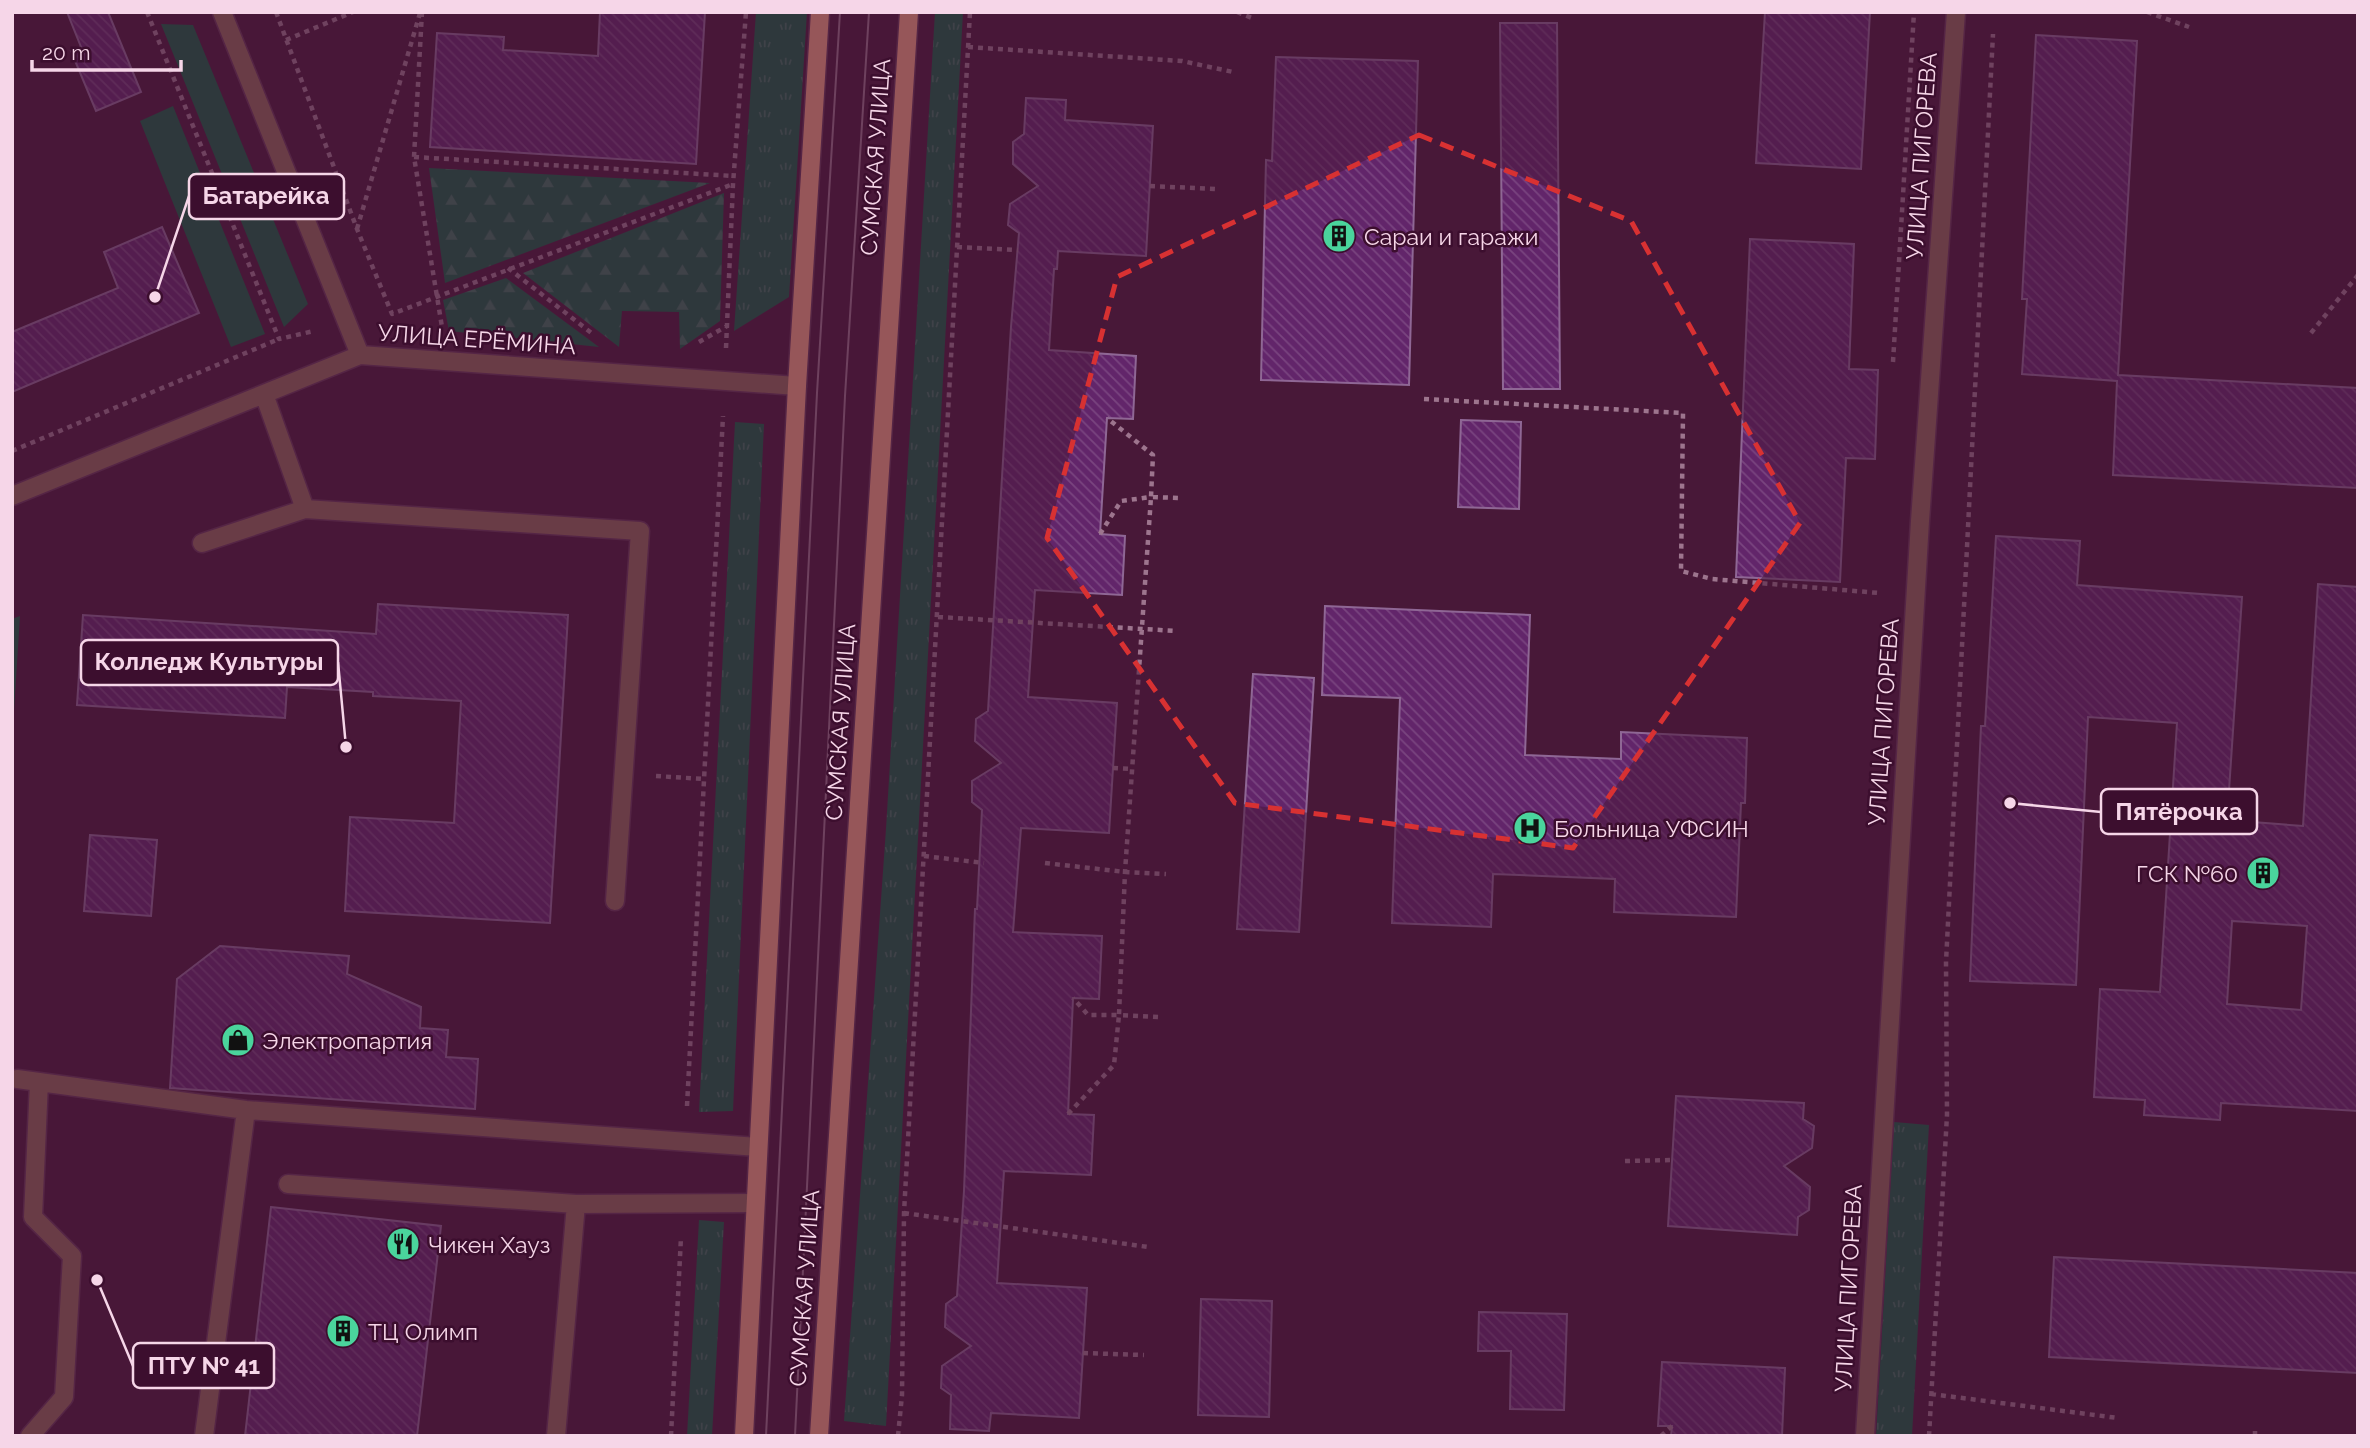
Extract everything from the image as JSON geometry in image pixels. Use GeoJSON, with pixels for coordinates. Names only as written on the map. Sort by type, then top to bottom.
{"type":"FeatureCollection","features":[{"type":"Feature","properties":{"kind":"main road"},"geometry":{"type":"LineString","coordinates":[[744,1436],[797,386],[820,12]]}},
{"type":"Feature","properties":{"kind":"main road","name":"СУМСКАЯ УЛИЦА"},"geometry":{"type":"LineString","coordinates":[[819,1436],[909,12]]}},
{"type":"Feature","properties":{"kind":"street"},"geometry":{"type":"LineString","coordinates":[[222,12],[360,355]]}},
{"type":"Feature","properties":{"kind":"street","name":"УЛИЦА ПИГОРЕВА"},"geometry":{"type":"LineString","coordinates":[[1865,1436],[1921,507],[1956,12]]}},
{"type":"Feature","properties":{"kind":"street","name":"УЛИЦА ЕРЁМИНА"},"geometry":{"type":"LineString","coordinates":[[12,496],[360,355],[797,386]]}},
{"type":"Feature","properties":{"kind":"street"},"geometry":{"type":"LineString","coordinates":[[264,394],[305,509]]}},
{"type":"Feature","properties":{"kind":"street"},"geometry":{"type":"LineString","coordinates":[[202,543],[305,509],[640,531],[615,901]]}},
{"type":"Feature","properties":{"kind":"street"},"geometry":{"type":"LineString","coordinates":[[17,1079],[246,1110],[758,1147]]}},
{"type":"Feature","properties":{"kind":"street"},"geometry":{"type":"LineString","coordinates":[[30,1436],[64,1397],[72,1256],[33,1217],[39,1082]]}},
{"type":"Feature","properties":{"kind":"street"},"geometry":{"type":"LineString","coordinates":[[204,1436],[246,1110]]}},
{"type":"Feature","properties":{"kind":"street"},"geometry":{"type":"LineString","coordinates":[[288,1184],[576,1204],[755,1203]]}},
{"type":"Feature","properties":{"kind":"street"},"geometry":{"type":"LineString","coordinates":[[556,1436],[576,1204]]}},
{"type":"Feature","properties":{"kind":"path"},"geometry":{"type":"LineString","coordinates":[[146,12],[279,339]]}},
{"type":"Feature","properties":{"kind":"path"},"geometry":{"type":"LineString","coordinates":[[276,12],[357,229],[392,314]]}},
{"type":"Feature","properties":{"kind":"path"},"geometry":{"type":"LineString","coordinates":[[286,40],[353,12]]}},
{"type":"Feature","properties":{"kind":"path"},"geometry":{"type":"LineString","coordinates":[[357,229],[421,12]]}},
{"type":"Feature","properties":{"kind":"path"},"geometry":{"type":"LineString","coordinates":[[421,12],[414,157],[443,337]]}},
{"type":"Feature","properties":{"kind":"path"},"geometry":{"type":"LineString","coordinates":[[686,1141],[733,184],[746,12]]}},
{"type":"Feature","properties":{"kind":"path"},"geometry":{"type":"LineString","coordinates":[[898,1436],[902,1395],[904,1213],[970,12]]}},
{"type":"Feature","properties":{"kind":"path"},"geometry":{"type":"LineString","coordinates":[[1237,12],[1252,18]]}},
{"type":"Feature","properties":{"kind":"path"},"geometry":{"type":"LineString","coordinates":[[2147,12],[2189,27]]}},
{"type":"Feature","properties":{"kind":"path"},"geometry":{"type":"LineString","coordinates":[[1929,1436],[1947,1115],[1946,962],[1993,26]]}},
{"type":"Feature","properties":{"kind":"path"},"geometry":{"type":"LineString","coordinates":[[968,47],[1182,61],[1233,72]]}},
{"type":"Feature","properties":{"kind":"path"},"geometry":{"type":"LineString","coordinates":[[414,157],[734,176]]}},
{"type":"Feature","properties":{"kind":"path"},"geometry":{"type":"LineString","coordinates":[[379,317],[733,184]]}},
{"type":"Feature","properties":{"kind":"path"},"geometry":{"type":"LineString","coordinates":[[1150,186],[1216,189]]}},
{"type":"Feature","properties":{"kind":"path"},"geometry":{"type":"LineString","coordinates":[[957,247],[1018,250]]}},
{"type":"Feature","properties":{"kind":"path"},"geometry":{"type":"LineString","coordinates":[[509,268],[595,336]]}},
{"type":"Feature","properties":{"kind":"path"},"geometry":{"type":"LineString","coordinates":[[2311,332],[2358,275]]}},
{"type":"Feature","properties":{"kind":"path"},"geometry":{"type":"LineString","coordinates":[[695,345],[727,326]]}},
{"type":"Feature","properties":{"kind":"path"},"geometry":{"type":"LineString","coordinates":[[12,451],[279,339],[317,331]]}},
{"type":"Feature","properties":{"kind":"path"},"geometry":{"type":"LineString","coordinates":[[1424,398],[1684,413],[1681,571],[1712,579],[1879,593]]}},
{"type":"Feature","properties":{"kind":"path"},"geometry":{"type":"LineString","coordinates":[[1068,1114],[1114,1065],[1151,497],[1153,455],[1107,418]]}},
{"type":"Feature","properties":{"kind":"path"},"geometry":{"type":"LineString","coordinates":[[1100,534],[1121,501],[1151,497],[1180,498]]}},
{"type":"Feature","properties":{"kind":"path"},"geometry":{"type":"LineString","coordinates":[[938,617],[1177,631]]}},
{"type":"Feature","properties":{"kind":"path"},"geometry":{"type":"LineString","coordinates":[[1113,768],[1132,769]]}},
{"type":"Feature","properties":{"kind":"path"},"geometry":{"type":"LineString","coordinates":[[624,774],[704,779]]}},
{"type":"Feature","properties":{"kind":"path"},"geometry":{"type":"LineString","coordinates":[[924,856],[984,863]]}},
{"type":"Feature","properties":{"kind":"path"},"geometry":{"type":"LineString","coordinates":[[1045,863],[1166,874]]}},
{"type":"Feature","properties":{"kind":"path"},"geometry":{"type":"LineString","coordinates":[[1073,998],[1088,1015],[1158,1017]]}},
{"type":"Feature","properties":{"kind":"path"},"geometry":{"type":"LineString","coordinates":[[1625,1161],[1673,1160]]}},
{"type":"Feature","properties":{"kind":"path"},"geometry":{"type":"LineString","coordinates":[[671,1436],[683,1203]]}},
{"type":"Feature","properties":{"kind":"path"},"geometry":{"type":"LineString","coordinates":[[904,1213],[1148,1247]]}},
{"type":"Feature","properties":{"kind":"path"},"geometry":{"type":"LineString","coordinates":[[1083,1353],[1144,1355]]}},
{"type":"Feature","properties":{"kind":"path"},"geometry":{"type":"LineString","coordinates":[[1931,1394],[2118,1418]]}},
{"type":"Feature","properties":{"kind":"path"},"geometry":{"type":"LineString","coordinates":[[1661,1436],[1671,1426]]}},
{"type":"Feature","properties":{"kind":"path"},"geometry":{"type":"LineString","coordinates":[[2255,1426],[2255,1436]]}},
{"type":"Feature","properties":{"kind":"highlighted area"},"geometry":{"type":"Polygon","coordinates":[[[1419,135],[1631,221],[1800,523],[1573,848],[1235,803],[1047,538],[1117,277],[1419,135]]]}},
{"type":"Feature","properties":{"kind":"green space"},"geometry":{"type":"Polygon","coordinates":[[[756,12],[807,12],[789,297],[734,331],[756,12]]]}},
{"type":"Feature","properties":{"kind":"green space"},"geometry":{"type":"Polygon","coordinates":[[[935,12],[963,12],[886,1426],[844,1421],[886,829],[935,12]]]}},
{"type":"Feature","properties":{"kind":"green space"},"geometry":{"type":"Polygon","coordinates":[[[161,24],[193,25],[308,304],[284,327],[161,24]]]}},
{"type":"Feature","properties":{"kind":"green space"},"geometry":{"type":"Polygon","coordinates":[[[173,106],[265,334],[231,347],[140,121],[173,106]]]}},
{"type":"Feature","properties":{"kind":"green space"},"geometry":{"type":"Polygon","coordinates":[[[429,168],[710,183],[445,283],[429,168]]]}},
{"type":"Feature","properties":{"kind":"green space"},"geometry":{"type":"Polygon","coordinates":[[[724,193],[720,321],[680,349],[679,312],[622,311],[619,347],[523,273],[724,193]]]}},
{"type":"Feature","properties":{"kind":"green space"},"geometry":{"type":"Polygon","coordinates":[[[506,278],[599,347],[449,331],[443,300],[506,278]]]}},
{"type":"Feature","properties":{"kind":"green space"},"geometry":{"type":"Polygon","coordinates":[[[735,422],[764,424],[733,1111],[699,1112],[735,422]]]}},
{"type":"Feature","properties":{"kind":"green space"},"geometry":{"type":"Polygon","coordinates":[[[20,616],[12,743],[12,619],[20,616]]]}},
{"type":"Feature","properties":{"kind":"green space"},"geometry":{"type":"Polygon","coordinates":[[[1894,1122],[1929,1125],[1912,1436],[1876,1436],[1894,1122]]]}},
{"type":"Feature","properties":{"kind":"green space"},"geometry":{"type":"Polygon","coordinates":[[[699,1220],[724,1222],[712,1436],[687,1436],[699,1220]]]}},
{"type":"Feature","properties":{"kind":"building"},"geometry":{"type":"Polygon","coordinates":[[[67,12],[108,12],[141,92],[96,111],[71,51],[81,47],[67,12]]]}},
{"type":"Feature","properties":{"kind":"building"},"geometry":{"type":"Polygon","coordinates":[[[600,12],[705,12],[696,164],[430,147],[437,33],[504,37],[503,50],[598,56],[600,12]]]}},
{"type":"Feature","properties":{"kind":"building"},"geometry":{"type":"Polygon","coordinates":[[[1765,12],[1870,12],[1861,169],[1756,163],[1765,12]]]}},
{"type":"Feature","properties":{"kind":"building"},"geometry":{"type":"Polygon","coordinates":[[[1500,23],[1557,23],[1560,389],[1503,389],[1500,23]]]}},
{"type":"Feature","properties":{"kind":"building"},"geometry":{"type":"Polygon","coordinates":[[[2036,35],[2137,41],[2118,375],[2358,388],[2358,488],[2113,475],[2117,381],[2022,374],[2027,299],[2022,299],[2036,35]]]}},
{"type":"Feature","properties":{"kind":"building","name":"Сараи и гаражи"},"geometry":{"type":"Polygon","coordinates":[[[1276,57],[1418,61],[1409,385],[1261,380],[1266,160],[1272,161],[1276,57]]]}},
{"type":"Feature","properties":{"kind":"building"},"geometry":{"type":"Polygon","coordinates":[[[1026,98],[1066,100],[1065,120],[1153,126],[1146,256],[1058,251],[1057,269],[1054,269],[1049,350],[1136,356],[1133,419],[1107,418],[1100,534],[1125,536],[1122,595],[1035,590],[1028,697],[1117,703],[1109,833],[1021,828],[1013,932],[1102,936],[1099,999],[1073,998],[1068,1114],[1094,1115],[1091,1175],[1004,1171],[997,1283],[1087,1288],[1079,1418],[991,1413],[989,1431],[950,1429],[951,1395],[941,1388],[942,1366],[971,1346],[945,1327],[946,1304],[957,1296],[964,1191],[975,909],[982,810],[972,802],[972,781],[1001,763],[975,741],[976,719],[988,711],[1019,233],[1008,225],[1010,204],[1038,186],[1013,164],[1013,142],[1024,134],[1026,98]]]}},
{"type":"Feature","properties":{"kind":"building"},"geometry":{"type":"Polygon","coordinates":[[[162,227],[199,313],[12,392],[12,332],[118,288],[104,252],[162,227]]]}},
{"type":"Feature","properties":{"kind":"building"},"geometry":{"type":"Polygon","coordinates":[[[1750,239],[1854,244],[1849,369],[1878,370],[1875,459],[1846,458],[1840,582],[1736,577],[1750,239]]]}},
{"type":"Feature","properties":{"kind":"building"},"geometry":{"type":"Polygon","coordinates":[[[1461,420],[1521,422],[1519,509],[1458,507],[1461,420]]]}},
{"type":"Feature","properties":{"kind":"building"},"geometry":{"type":"Polygon","coordinates":[[[1996,536],[2080,541],[2077,585],[2242,597],[2227,820],[2303,826],[2318,584],[2358,587],[2358,1111],[2221,1103],[2220,1120],[2144,1115],[2145,1100],[2094,1097],[2100,989],[2160,992],[2177,723],[2088,717],[2076,985],[1970,981],[1981,726],[1985,726],[1996,536]],[[2232,921],[2227,1004],[2301,1010],[2307,926],[2232,921]]]}},
{"type":"Feature","properties":{"kind":"building"},"geometry":{"type":"Polygon","coordinates":[[[378,604],[568,615],[550,923],[345,911],[350,817],[454,823],[461,701],[287,687],[285,718],[77,705],[83,615],[376,634],[378,604]]]}},
{"type":"Feature","properties":{"kind":"building"},"geometry":{"type":"Polygon","coordinates":[[[1325,606],[1530,615],[1525,755],[1621,759],[1621,732],[1747,738],[1736,917],[1614,912],[1615,879],[1493,874],[1491,927],[1392,923],[1400,698],[1322,695],[1325,606]]]}},
{"type":"Feature","properties":{"kind":"building"},"geometry":{"type":"Polygon","coordinates":[[[1253,674],[1314,678],[1299,932],[1237,929],[1253,674]]]}},
{"type":"Feature","properties":{"kind":"building"},"geometry":{"type":"Polygon","coordinates":[[[90,835],[157,840],[151,916],[84,911],[90,835]]]}},
{"type":"Feature","properties":{"kind":"building"},"geometry":{"type":"Polygon","coordinates":[[[220,946],[349,956],[347,974],[421,1007],[420,1028],[448,1030],[446,1057],[478,1059],[475,1109],[170,1088],[177,979],[220,946]]]}},
{"type":"Feature","properties":{"kind":"building"},"geometry":{"type":"Polygon","coordinates":[[[1676,1096],[1804,1103],[1803,1119],[1814,1126],[1812,1148],[1784,1166],[1810,1187],[1809,1210],[1798,1217],[1797,1235],[1668,1226],[1676,1096]]]}},
{"type":"Feature","properties":{"kind":"building","name":"ТЦ Олимп"},"geometry":{"type":"Polygon","coordinates":[[[271,1207],[441,1226],[417,1436],[245,1436],[271,1207]]]}},
{"type":"Feature","properties":{"kind":"building"},"geometry":{"type":"Polygon","coordinates":[[[2054,1257],[2358,1273],[2358,1373],[2049,1357],[2054,1257]]]}},
{"type":"Feature","properties":{"kind":"building"},"geometry":{"type":"Polygon","coordinates":[[[1201,1299],[1272,1301],[1269,1417],[1198,1415],[1201,1299]]]}},
{"type":"Feature","properties":{"kind":"building"},"geometry":{"type":"Polygon","coordinates":[[[1479,1312],[1567,1314],[1564,1410],[1510,1409],[1511,1351],[1478,1351],[1479,1312]]]}},
{"type":"Feature","properties":{"kind":"building"},"geometry":{"type":"Polygon","coordinates":[[[1662,1362],[1785,1368],[1782,1436],[1671,1436],[1672,1426],[1658,1426],[1662,1362]]]}},
{"type":"Feature","properties":{"kind":"tram line"},"geometry":{"type":"LineString","coordinates":[[766,1436],[817,393],[840,12]]}},
{"type":"Feature","properties":{"kind":"tram line"},"geometry":{"type":"LineString","coordinates":[[795,1436],[845,396],[869,12]]}},
{"type":"Feature","properties":{"kind":"place","name":"Сараи и гаражи"},"geometry":{"type":"Point","coordinates":[1339,236]}},
{"type":"Feature","properties":{"kind":"place","name":"Батарейка"},"geometry":{"type":"Point","coordinates":[155,297]}},
{"type":"Feature","properties":{"kind":"place","name":"Колледж Культуры"},"geometry":{"type":"Point","coordinates":[346,747]}},
{"type":"Feature","properties":{"kind":"place","name":"Пятёрочка"},"geometry":{"type":"Point","coordinates":[2010,803]}},
{"type":"Feature","properties":{"kind":"place","name":"Больница УФСИН"},"geometry":{"type":"Point","coordinates":[1530,828]}},
{"type":"Feature","properties":{"kind":"place","name":"ГСК №60"},"geometry":{"type":"Point","coordinates":[2263,873]}},
{"type":"Feature","properties":{"kind":"place","name":"Электропартия"},"geometry":{"type":"Point","coordinates":[238,1040]}},
{"type":"Feature","properties":{"kind":"place","name":"Чикен Хауз"},"geometry":{"type":"Point","coordinates":[403,1244]}},
{"type":"Feature","properties":{"kind":"place","name":"ПТУ № 41"},"geometry":{"type":"Point","coordinates":[97,1280]}},
{"type":"Feature","properties":{"kind":"place","name":"ТЦ Олимп"},"geometry":{"type":"Point","coordinates":[343,1331]}}]}
